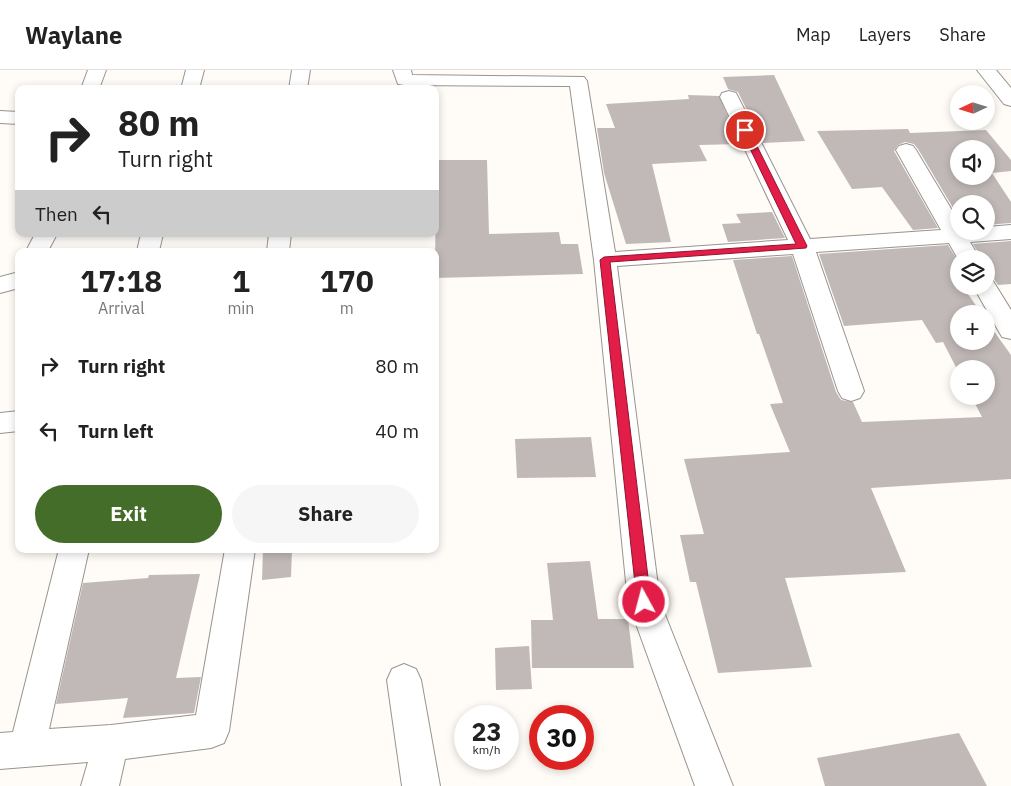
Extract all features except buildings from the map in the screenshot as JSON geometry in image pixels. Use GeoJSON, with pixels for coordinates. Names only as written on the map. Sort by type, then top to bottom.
{"type":"FeatureCollection","features":[{"type":"Feature","properties":{"kind":"street"},"geometry":{"type":"LineString","coordinates":[[91,85],[97,70]]}},
{"type":"Feature","properties":{"kind":"street"},"geometry":{"type":"LineString","coordinates":[[191,85],[195,70]]}},
{"type":"Feature","properties":{"kind":"street"},"geometry":{"type":"LineString","coordinates":[[299,85],[301,70]]}},
{"type":"Feature","properties":{"kind":"street"},"geometry":{"type":"LineString","coordinates":[[402,70],[404,80],[577,76],[604,260],[644,602],[714,786]]}},
{"type":"Feature","properties":{"kind":"street"},"geometry":{"type":"LineString","coordinates":[[986,70],[1011,100]]}},
{"type":"Feature","properties":{"kind":"street"},"geometry":{"type":"LineString","coordinates":[[728,97],[802,246],[851,391]]}},
{"type":"Feature","properties":{"kind":"street"},"geometry":{"type":"LineString","coordinates":[[0,117],[15,118]]}},
{"type":"Feature","properties":{"kind":"street"},"geometry":{"type":"LineString","coordinates":[[906,150],[950,226]]}},
{"type":"Feature","properties":{"kind":"street"},"geometry":{"type":"LineString","coordinates":[[995,233],[1011,232]]}},
{"type":"Feature","properties":{"kind":"street"},"geometry":{"type":"LineString","coordinates":[[604,260],[950,236]]}},
{"type":"Feature","properties":{"kind":"street"},"geometry":{"type":"LineString","coordinates":[[0,285],[15,281]]}},
{"type":"Feature","properties":{"kind":"street"},"geometry":{"type":"LineString","coordinates":[[990,295],[1011,331]]}},
{"type":"Feature","properties":{"kind":"street"},"geometry":{"type":"LineString","coordinates":[[0,423],[15,421]]}},
{"type":"Feature","properties":{"kind":"street"},"geometry":{"type":"LineString","coordinates":[[73,553],[13,749],[111,743],[211,731],[239,553]]}},
{"type":"Feature","properties":{"kind":"street"},"geometry":{"type":"LineString","coordinates":[[404,680],[421,786]]}},
{"type":"Feature","properties":{"kind":"street"},"geometry":{"type":"LineString","coordinates":[[100,786],[111,743]]}},
{"type":"Feature","properties":{"kind":"route"},"geometry":{"type":"LineString","coordinates":[[644,602],[604,260],[802,246],[745,130]]}}]}
